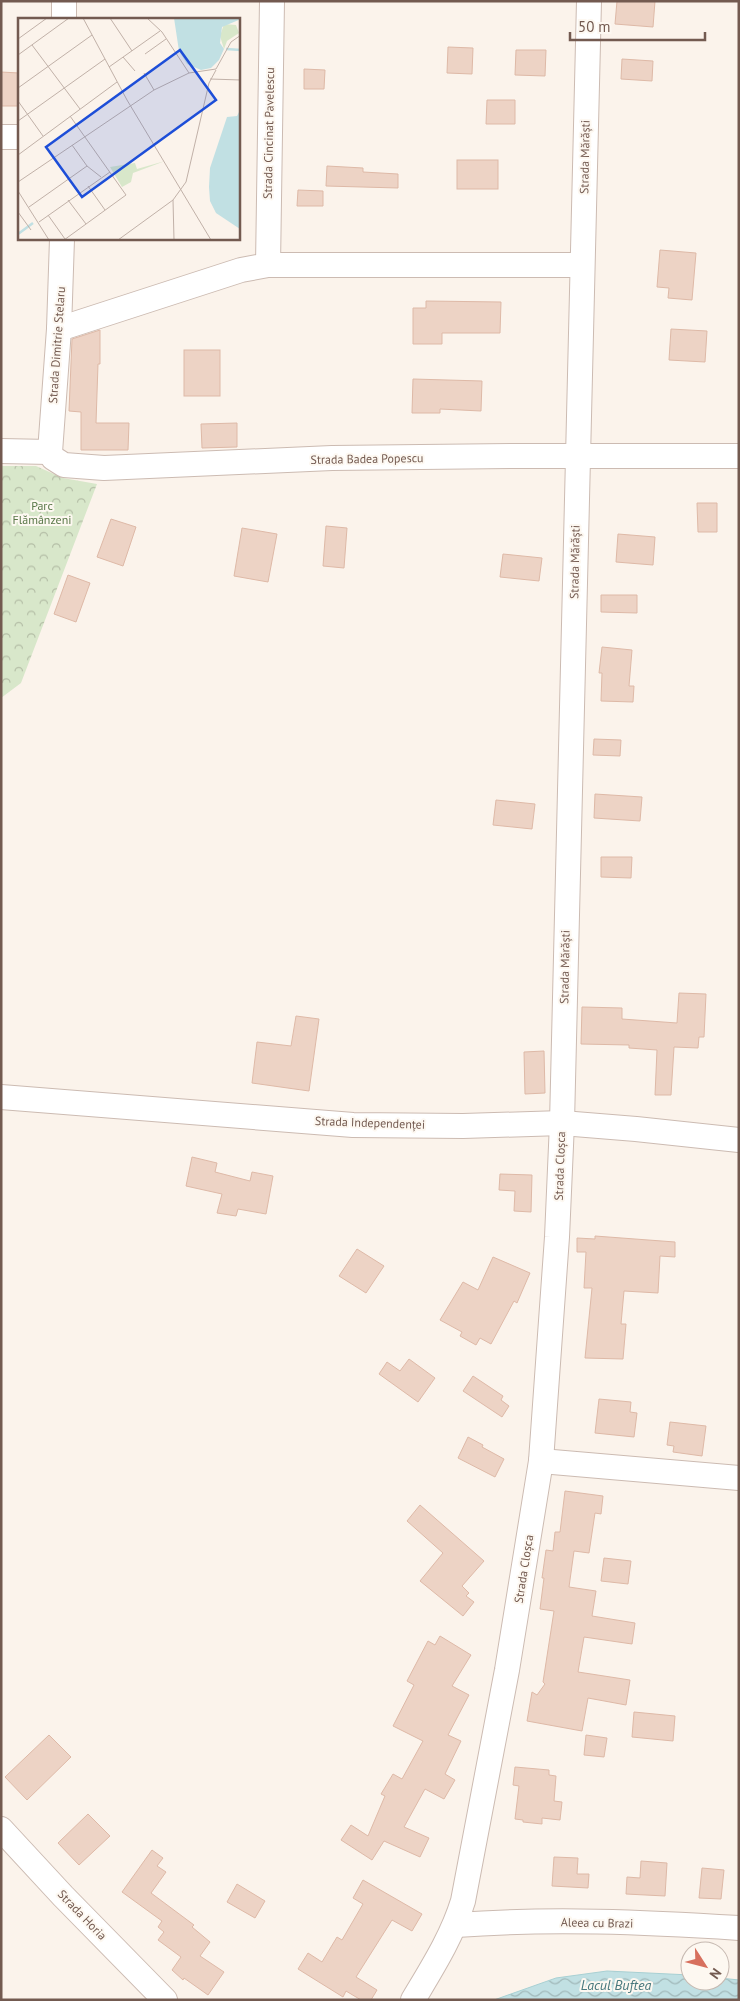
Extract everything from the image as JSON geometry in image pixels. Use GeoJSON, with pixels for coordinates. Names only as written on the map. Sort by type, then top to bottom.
{"type":"FeatureCollection","features":[{"type":"Feature","properties":{"kind":"street"},"geometry":{"type":"LineString","coordinates":[[64,1],[64,18]]}},
{"type":"Feature","properties":{"kind":"street","name":"Strada Cincinat Pavelescu"},"geometry":{"type":"LineString","coordinates":[[268,265],[272,1]]}},
{"type":"Feature","properties":{"kind":"street","name":"Strada Mărăști"},"geometry":{"type":"LineString","coordinates":[[562,1123],[589,1]]}},
{"type":"Feature","properties":{"kind":"street"},"geometry":{"type":"LineString","coordinates":[[1,137],[18,137]]}},
{"type":"Feature","properties":{"kind":"street","name":"Strada Dimitrie Stelaru"},"geometry":{"type":"LineString","coordinates":[[50,452],[62,240]]}},
{"type":"Feature","properties":{"kind":"street"},"geometry":{"type":"LineString","coordinates":[[58,329],[241,270],[268,265],[582,265]]}},
{"type":"Feature","properties":{"kind":"street"},"geometry":{"type":"LineString","coordinates":[[1,451],[50,452]]}},
{"type":"Feature","properties":{"kind":"street","name":"Strada Badea Popescu"},"geometry":{"type":"LineString","coordinates":[[50,452],[52,458],[64,465],[104,468],[332,458],[739,456]]}},
{"type":"Feature","properties":{"kind":"street","name":"Strada Independenței"},"geometry":{"type":"LineString","coordinates":[[1,1097],[353,1125],[463,1126],[562,1123],[739,1140]]}},
{"type":"Feature","properties":{"kind":"street","name":"Strada Cloșca"},"geometry":{"type":"LineString","coordinates":[[413,2000],[456,1925],[468,1876],[507,1670],[541,1461],[557,1237],[562,1123]]}},
{"type":"Feature","properties":{"kind":"street"},"geometry":{"type":"LineString","coordinates":[[541,1461],[739,1478]]}},
{"type":"Feature","properties":{"kind":"street","name":"Strada Horia"},"geometry":{"type":"LineString","coordinates":[[1,1829],[63,1896],[165,2000]]}},
{"type":"Feature","properties":{"kind":"street","name":"Aleea cu Brazi"},"geometry":{"type":"LineString","coordinates":[[456,1925],[539,1921],[678,1924],[739,1928]]}},
{"type":"Feature","properties":{"kind":"green space","name":"Parc Flămânzeni"},"geometry":{"type":"Polygon","coordinates":[[[1,466],[36,466],[63,478],[97,484],[21,683],[1,698],[1,466]]]}},
{"type":"Feature","properties":{"kind":"water","name":"Lacul Buftea"},"geometry":{"type":"Polygon","coordinates":[[[607,1971],[680,1975],[680,1991],[730,1991],[730,1979],[739,1980],[739,2000],[494,2000],[556,1978],[607,1971]]]}},
{"type":"Feature","properties":{"kind":"building"},"geometry":{"type":"Polygon","coordinates":[[[617,1],[655,1],[653,27],[615,24],[617,1]]]}},
{"type":"Feature","properties":{"kind":"building"},"geometry":{"type":"Polygon","coordinates":[[[448,47],[473,48],[472,74],[447,73],[448,47]]]}},
{"type":"Feature","properties":{"kind":"building"},"geometry":{"type":"Polygon","coordinates":[[[516,50],[546,50],[545,76],[515,75],[516,50]]]}},
{"type":"Feature","properties":{"kind":"building"},"geometry":{"type":"Polygon","coordinates":[[[622,59],[653,61],[652,81],[621,79],[622,59]]]}},
{"type":"Feature","properties":{"kind":"building"},"geometry":{"type":"Polygon","coordinates":[[[304,69],[325,70],[324,89],[304,89],[304,69]]]}},
{"type":"Feature","properties":{"kind":"building"},"geometry":{"type":"Polygon","coordinates":[[[1,72],[18,73],[18,106],[1,106],[1,72]]]}},
{"type":"Feature","properties":{"kind":"building"},"geometry":{"type":"Polygon","coordinates":[[[487,100],[515,100],[515,124],[486,124],[487,100]]]}},
{"type":"Feature","properties":{"kind":"building"},"geometry":{"type":"Polygon","coordinates":[[[457,160],[498,160],[498,189],[457,189],[457,160]]]}},
{"type":"Feature","properties":{"kind":"building"},"geometry":{"type":"Polygon","coordinates":[[[327,166],[363,168],[363,172],[398,174],[398,188],[326,186],[327,166]]]}},
{"type":"Feature","properties":{"kind":"building"},"geometry":{"type":"Polygon","coordinates":[[[298,190],[323,191],[323,206],[297,206],[298,190]]]}},
{"type":"Feature","properties":{"kind":"building"},"geometry":{"type":"Polygon","coordinates":[[[660,250],[696,253],[692,300],[668,298],[669,288],[657,287],[660,250]]]}},
{"type":"Feature","properties":{"kind":"building"},"geometry":{"type":"Polygon","coordinates":[[[426,301],[501,302],[500,333],[442,333],[442,344],[413,344],[413,308],[426,308],[426,301]]]}},
{"type":"Feature","properties":{"kind":"building"},"geometry":{"type":"Polygon","coordinates":[[[671,329],[707,331],[705,362],[669,360],[671,329]]]}},
{"type":"Feature","properties":{"kind":"building"},"geometry":{"type":"Polygon","coordinates":[[[100,330],[96,423],[129,423],[128,450],[81,450],[81,412],[69,411],[72,339],[100,330]]]}},
{"type":"Feature","properties":{"kind":"building"},"geometry":{"type":"Polygon","coordinates":[[[184,350],[220,350],[220,396],[184,396],[184,350]]]}},
{"type":"Feature","properties":{"kind":"building"},"geometry":{"type":"Polygon","coordinates":[[[413,379],[482,381],[481,411],[440,409],[440,413],[412,413],[413,379]]]}},
{"type":"Feature","properties":{"kind":"building"},"geometry":{"type":"Polygon","coordinates":[[[237,423],[237,447],[202,448],[201,424],[237,423]]]}},
{"type":"Feature","properties":{"kind":"building"},"geometry":{"type":"Polygon","coordinates":[[[697,503],[717,503],[717,532],[698,532],[697,503]]]}},
{"type":"Feature","properties":{"kind":"building"},"geometry":{"type":"Polygon","coordinates":[[[111,519],[136,527],[123,566],[97,557],[111,519]]]}},
{"type":"Feature","properties":{"kind":"building"},"geometry":{"type":"Polygon","coordinates":[[[326,526],[347,528],[344,568],[323,566],[326,526]]]}},
{"type":"Feature","properties":{"kind":"building"},"geometry":{"type":"Polygon","coordinates":[[[242,528],[277,534],[268,582],[234,576],[242,528]]]}},
{"type":"Feature","properties":{"kind":"building"},"geometry":{"type":"Polygon","coordinates":[[[618,534],[655,537],[653,565],[616,562],[618,534]]]}},
{"type":"Feature","properties":{"kind":"building"},"geometry":{"type":"Polygon","coordinates":[[[503,554],[542,558],[539,581],[500,577],[503,554]]]}},
{"type":"Feature","properties":{"kind":"building"},"geometry":{"type":"Polygon","coordinates":[[[68,575],[90,583],[76,622],[54,614],[68,575]]]}},
{"type":"Feature","properties":{"kind":"building"},"geometry":{"type":"Polygon","coordinates":[[[601,595],[637,595],[637,613],[601,612],[601,595]]]}},
{"type":"Feature","properties":{"kind":"building"},"geometry":{"type":"Polygon","coordinates":[[[602,647],[632,650],[629,686],[634,686],[633,702],[601,701],[602,673],[599,673],[602,647]]]}},
{"type":"Feature","properties":{"kind":"building"},"geometry":{"type":"Polygon","coordinates":[[[594,739],[621,740],[620,756],[593,755],[594,739]]]}},
{"type":"Feature","properties":{"kind":"building"},"geometry":{"type":"Polygon","coordinates":[[[595,794],[642,797],[640,821],[594,818],[595,794]]]}},
{"type":"Feature","properties":{"kind":"building"},"geometry":{"type":"Polygon","coordinates":[[[496,800],[535,804],[532,829],[493,825],[496,800]]]}},
{"type":"Feature","properties":{"kind":"building"},"geometry":{"type":"Polygon","coordinates":[[[601,857],[632,857],[631,878],[601,877],[601,857]]]}},
{"type":"Feature","properties":{"kind":"building"},"geometry":{"type":"Polygon","coordinates":[[[679,993],[706,994],[704,1037],[699,1037],[698,1048],[674,1047],[671,1095],[655,1095],[657,1050],[629,1048],[629,1045],[581,1044],[582,1007],[622,1008],[622,1019],[677,1023],[679,993]]]}},
{"type":"Feature","properties":{"kind":"building"},"geometry":{"type":"Polygon","coordinates":[[[296,1016],[319,1019],[309,1091],[252,1083],[257,1042],[291,1046],[296,1016]]]}},
{"type":"Feature","properties":{"kind":"building"},"geometry":{"type":"Polygon","coordinates":[[[544,1051],[545,1093],[525,1094],[524,1052],[544,1051]]]}},
{"type":"Feature","properties":{"kind":"building"},"geometry":{"type":"Polygon","coordinates":[[[192,1157],[217,1163],[215,1172],[250,1181],[252,1172],[273,1176],[266,1214],[238,1209],[236,1216],[217,1213],[222,1194],[186,1186],[192,1157]]]}},
{"type":"Feature","properties":{"kind":"building"},"geometry":{"type":"Polygon","coordinates":[[[500,1174],[532,1175],[531,1212],[514,1211],[515,1191],[499,1190],[500,1174]]]}},
{"type":"Feature","properties":{"kind":"building"},"geometry":{"type":"Polygon","coordinates":[[[595,1236],[675,1242],[675,1257],[660,1256],[658,1293],[624,1291],[621,1324],[626,1324],[623,1359],[585,1358],[592,1288],[584,1288],[586,1252],[577,1252],[577,1238],[595,1239],[595,1236]]]}},
{"type":"Feature","properties":{"kind":"building"},"geometry":{"type":"Polygon","coordinates":[[[357,1249],[384,1266],[366,1293],[339,1276],[357,1249]]]}},
{"type":"Feature","properties":{"kind":"building"},"geometry":{"type":"Polygon","coordinates":[[[493,1257],[530,1273],[517,1303],[514,1301],[491,1344],[480,1338],[476,1345],[460,1336],[462,1332],[440,1320],[463,1282],[478,1290],[493,1257]]]}},
{"type":"Feature","properties":{"kind":"building"},"geometry":{"type":"Polygon","coordinates":[[[409,1359],[435,1378],[418,1402],[379,1374],[387,1362],[400,1371],[409,1359]]]}},
{"type":"Feature","properties":{"kind":"building"},"geometry":{"type":"Polygon","coordinates":[[[473,1376],[503,1396],[501,1400],[509,1406],[502,1417],[463,1391],[473,1376]]]}},
{"type":"Feature","properties":{"kind":"building"},"geometry":{"type":"Polygon","coordinates":[[[599,1399],[631,1402],[630,1412],[637,1413],[634,1437],[595,1433],[599,1399]]]}},
{"type":"Feature","properties":{"kind":"building"},"geometry":{"type":"Polygon","coordinates":[[[670,1422],[706,1426],[702,1456],[673,1452],[674,1446],[667,1445],[670,1422]]]}},
{"type":"Feature","properties":{"kind":"building"},"geometry":{"type":"Polygon","coordinates":[[[468,1437],[504,1459],[495,1477],[458,1458],[468,1437]]]}},
{"type":"Feature","properties":{"kind":"building"},"geometry":{"type":"Polygon","coordinates":[[[565,1491],[603,1496],[601,1514],[595,1513],[589,1553],[574,1551],[569,1587],[596,1591],[592,1616],[635,1623],[632,1644],[584,1637],[578,1672],[630,1680],[626,1705],[588,1698],[582,1731],[527,1721],[532,1692],[537,1695],[545,1684],[543,1682],[554,1611],[540,1609],[544,1578],[542,1578],[546,1550],[553,1551],[555,1532],[560,1532],[565,1491]]]}},
{"type":"Feature","properties":{"kind":"building"},"geometry":{"type":"Polygon","coordinates":[[[420,1505],[484,1561],[462,1586],[469,1593],[466,1596],[474,1602],[463,1616],[420,1581],[443,1553],[407,1521],[420,1505]]]}},
{"type":"Feature","properties":{"kind":"building"},"geometry":{"type":"Polygon","coordinates":[[[604,1558],[631,1561],[628,1584],[601,1581],[604,1558]]]}},
{"type":"Feature","properties":{"kind":"building"},"geometry":{"type":"Polygon","coordinates":[[[440,1636],[471,1655],[452,1686],[469,1695],[448,1735],[461,1741],[445,1774],[455,1780],[444,1799],[425,1789],[404,1827],[429,1838],[420,1857],[384,1841],[372,1860],[341,1840],[351,1825],[368,1836],[385,1796],[381,1794],[393,1774],[402,1779],[423,1741],[393,1726],[414,1685],[407,1681],[428,1641],[435,1645],[440,1636]]]}},
{"type":"Feature","properties":{"kind":"building"},"geometry":{"type":"Polygon","coordinates":[[[634,1712],[675,1716],[673,1741],[632,1737],[634,1712]]]}},
{"type":"Feature","properties":{"kind":"building"},"geometry":{"type":"Polygon","coordinates":[[[49,1735],[71,1757],[27,1800],[5,1777],[49,1735]]]}},
{"type":"Feature","properties":{"kind":"building"},"geometry":{"type":"Polygon","coordinates":[[[586,1735],[607,1738],[604,1757],[584,1755],[586,1735]]]}},
{"type":"Feature","properties":{"kind":"building"},"geometry":{"type":"Polygon","coordinates":[[[515,1767],[549,1770],[549,1775],[556,1776],[554,1801],[562,1802],[560,1820],[542,1818],[542,1824],[515,1819],[519,1786],[513,1785],[515,1767]]]}},
{"type":"Feature","properties":{"kind":"building"},"geometry":{"type":"Polygon","coordinates":[[[88,1814],[110,1836],[79,1865],[58,1843],[88,1814]]]}},
{"type":"Feature","properties":{"kind":"building"},"geometry":{"type":"Polygon","coordinates":[[[152,1850],[163,1858],[157,1866],[166,1872],[151,1893],[194,1925],[192,1927],[210,1942],[200,1956],[224,1972],[208,1995],[184,1978],[183,1980],[172,1970],[181,1957],[158,1940],[164,1932],[158,1927],[162,1921],[122,1892],[152,1850]]]}},
{"type":"Feature","properties":{"kind":"building"},"geometry":{"type":"Polygon","coordinates":[[[554,1857],[578,1858],[577,1874],[589,1874],[588,1888],[552,1886],[554,1857]]]}},
{"type":"Feature","properties":{"kind":"building"},"geometry":{"type":"Polygon","coordinates":[[[641,1861],[667,1863],[665,1896],[626,1894],[627,1877],[640,1878],[641,1861]]]}},
{"type":"Feature","properties":{"kind":"building"},"geometry":{"type":"Polygon","coordinates":[[[702,1868],[724,1870],[721,1899],[699,1898],[702,1868]]]}},
{"type":"Feature","properties":{"kind":"building"},"geometry":{"type":"Polygon","coordinates":[[[363,1880],[422,1914],[412,1931],[392,1920],[356,1977],[377,1990],[371,2000],[361,2000],[346,1991],[343,1997],[298,1969],[308,1953],[322,1962],[337,1937],[342,1940],[363,1904],[353,1898],[363,1880]]]}},
{"type":"Feature","properties":{"kind":"building"},"geometry":{"type":"Polygon","coordinates":[[[237,1884],[265,1901],[255,1918],[227,1902],[237,1884]]]}}]}
